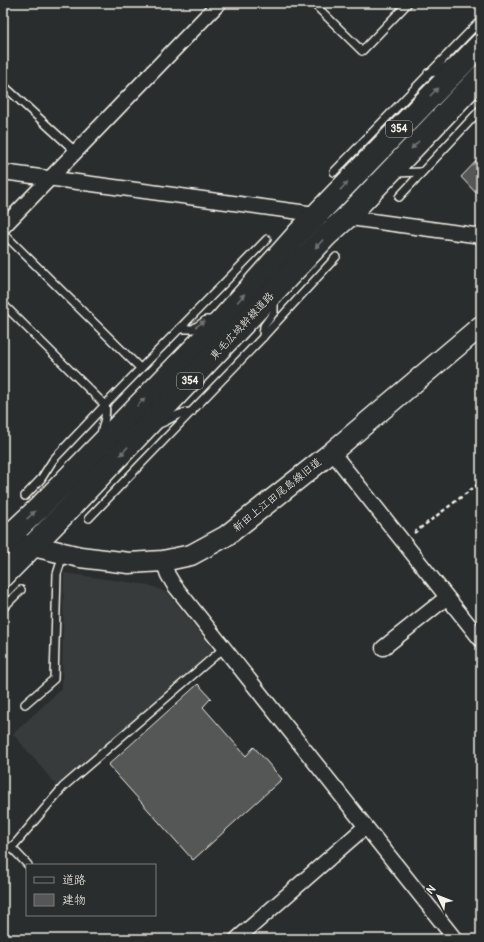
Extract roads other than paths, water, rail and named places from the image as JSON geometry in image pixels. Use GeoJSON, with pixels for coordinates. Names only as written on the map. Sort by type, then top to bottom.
{"type":"FeatureCollection","features":[{"type":"Feature","properties":{"kind":"highway","name":"東毛広域幹線道路"},"geometry":{"type":"LineString","coordinates":[[3,543],[221,321],[298,234],[474,51]]}},
{"type":"Feature","properties":{"kind":"highway","name":"東毛広域幹線道路"},"geometry":{"type":"LineString","coordinates":[[3,576],[327,235],[347,217],[481,76]]}},
{"type":"Feature","properties":{"kind":"street"},"geometry":{"type":"LineString","coordinates":[[3,227],[219,3]]}},
{"type":"Feature","properties":{"kind":"street"},"geometry":{"type":"LineString","coordinates":[[3,172],[481,236]]}},
{"type":"Feature","properties":{"kind":"street","name":"新田上江田尾島線旧道"},"geometry":{"type":"LineString","coordinates":[[3,543],[33,546],[64,553],[129,563],[163,561],[190,555],[226,536],[332,452],[481,326]]}},
{"type":"Feature","properties":{"kind":"street"},"geometry":{"type":"LineString","coordinates":[[332,452],[446,598],[481,640]]}},
{"type":"Feature","properties":{"kind":"street"},"geometry":{"type":"LineString","coordinates":[[163,561],[168,575],[174,585],[455,939]]}},
{"type":"Feature","properties":{"kind":"street"},"geometry":{"type":"LineString","coordinates":[[383,648],[446,598]]}},
{"type":"Feature","properties":{"kind":"street"},"geometry":{"type":"LineString","coordinates":[[238,939],[365,827]]}},
{"type":"Feature","properties":{"kind":"lane"},"geometry":{"type":"LineString","coordinates":[[313,3],[362,51],[408,3]]}},
{"type":"Feature","properties":{"kind":"lane"},"geometry":{"type":"LineString","coordinates":[[334,172],[428,73],[481,20]]}},
{"type":"Feature","properties":{"kind":"lane"},"geometry":{"type":"LineString","coordinates":[[428,73],[436,72],[447,64],[474,51]]}},
{"type":"Feature","properties":{"kind":"lane"},"geometry":{"type":"LineString","coordinates":[[3,85],[75,151]]}},
{"type":"Feature","properties":{"kind":"lane"},"geometry":{"type":"LineString","coordinates":[[393,135],[403,111],[404,99]]}},
{"type":"Feature","properties":{"kind":"lane"},"geometry":{"type":"LineString","coordinates":[[399,197],[481,109]]}},
{"type":"Feature","properties":{"kind":"lane"},"geometry":{"type":"LineString","coordinates":[[388,173],[421,172]]}},
{"type":"Feature","properties":{"kind":"lane"},"geometry":{"type":"LineString","coordinates":[[3,233],[140,368]]}},
{"type":"Feature","properties":{"kind":"lane"},"geometry":{"type":"LineString","coordinates":[[24,496],[41,479],[53,460],[105,405],[267,239]]}},
{"type":"Feature","properties":{"kind":"lane"},"geometry":{"type":"LineString","coordinates":[[89,518],[263,337],[336,257]]}},
{"type":"Feature","properties":{"kind":"lane"},"geometry":{"type":"LineString","coordinates":[[263,337],[264,326],[274,312],[274,292]]}},
{"type":"Feature","properties":{"kind":"lane"},"geometry":{"type":"LineString","coordinates":[[3,304],[105,405],[107,412],[102,425],[100,444]]}},
{"type":"Feature","properties":{"kind":"lane"},"geometry":{"type":"LineString","coordinates":[[179,329],[193,329],[206,320],[221,321]]}},
{"type":"Feature","properties":{"kind":"lane"},"geometry":{"type":"LineString","coordinates":[[145,428],[167,422],[181,412],[192,412]]}},
{"type":"Feature","properties":{"kind":"lane"},"geometry":{"type":"LineString","coordinates":[[25,704],[54,679],[58,574],[64,553]]}},
{"type":"Feature","properties":{"kind":"lane"},"geometry":{"type":"LineString","coordinates":[[3,608],[21,590]]}},
{"type":"Feature","properties":{"kind":"lane"},"geometry":{"type":"LineString","coordinates":[[3,854],[11,847],[63,787],[224,648]]}},
{"type":"Feature","properties":{"kind":"lane"},"geometry":{"type":"LineString","coordinates":[[11,847],[27,864]]}}]}
